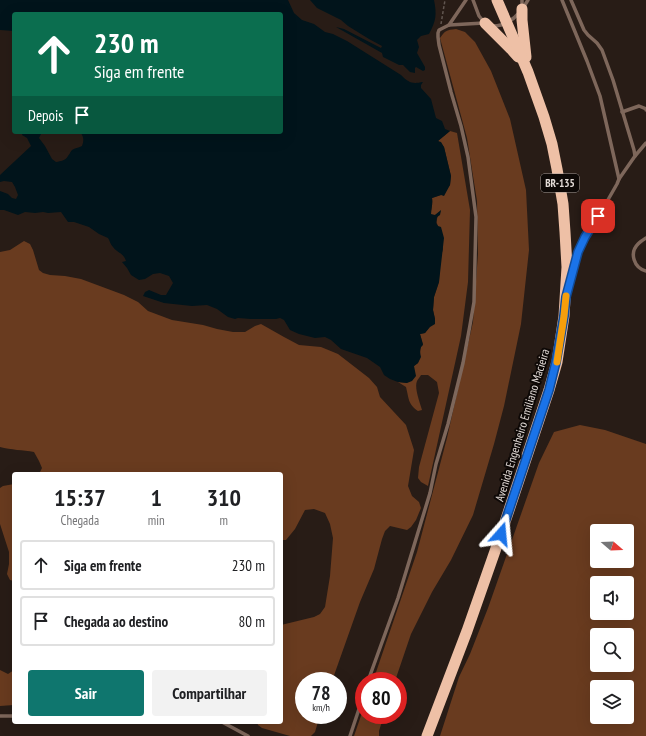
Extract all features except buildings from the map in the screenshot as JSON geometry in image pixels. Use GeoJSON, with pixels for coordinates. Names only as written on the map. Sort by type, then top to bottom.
{"type":"FeatureCollection","features":[{"type":"Feature","properties":{"kind":"highway","name":"Avenida Engenheiro Emiliano Macieira"},"geometry":{"type":"LineString","coordinates":[[427,736],[467,631],[549,390],[558,356],[566,297],[567,267],[563,204],[552,144],[528,72],[497,0]]}},
{"type":"Feature","properties":{"kind":"highway"},"geometry":{"type":"LineString","coordinates":[[524,3],[522,20],[528,72]]}},
{"type":"Feature","properties":{"kind":"highway"},"geometry":{"type":"LineString","coordinates":[[485,23],[511,49],[528,72]]}},
{"type":"Feature","properties":{"kind":"lane"},"geometry":{"type":"LineString","coordinates":[[449,25],[466,0]]}},
{"type":"Feature","properties":{"kind":"lane"},"geometry":{"type":"LineString","coordinates":[[473,0],[479,16],[485,23]]}},
{"type":"Feature","properties":{"kind":"lane"},"geometry":{"type":"LineString","coordinates":[[562,0],[600,96],[619,179]]}},
{"type":"Feature","properties":{"kind":"lane"},"geometry":{"type":"LineString","coordinates":[[571,0],[584,30],[602,50],[613,80],[634,150],[634,156]]}},
{"type":"Feature","properties":{"kind":"lane"},"geometry":{"type":"LineString","coordinates":[[371,672],[398,598],[430,493],[436,464],[448,424],[463,363],[474,302],[476,217],[468,157],[439,46],[439,30],[449,25],[485,23],[494,26],[501,25],[516,17],[524,3]]}},
{"type":"Feature","properties":{"kind":"lane"},"geometry":{"type":"LineString","coordinates":[[622,112],[639,106],[646,110]]}},
{"type":"Feature","properties":{"kind":"lane"},"geometry":{"type":"LineString","coordinates":[[566,297],[578,252],[585,237],[619,179],[634,156],[646,143]]}},
{"type":"Feature","properties":{"kind":"lane"},"geometry":{"type":"LineString","coordinates":[[646,238],[637,245],[633,258],[636,265],[642,270],[646,271]]}},
{"type":"Feature","properties":{"kind":"lane"},"geometry":{"type":"LineString","coordinates":[[0,716],[12,716]]}},
{"type":"Feature","properties":{"kind":"lane"},"geometry":{"type":"LineString","coordinates":[[350,736],[355,721]]}},
{"type":"Feature","properties":{"kind":"lane"},"geometry":{"type":"LineString","coordinates":[[226,724],[248,736]]}},
{"type":"Feature","properties":{"kind":"path"},"geometry":{"type":"LineString","coordinates":[[439,30],[445,0]]}},
{"type":"Feature","properties":{"kind":"shaded area"},"geometry":{"type":"Polygon","coordinates":[[[0,0],[288,0],[294,13],[302,20],[314,24],[325,32],[347,41],[401,75],[406,80],[413,83],[423,82],[421,88],[431,99],[436,118],[442,121],[445,129],[450,131],[438,141],[441,142],[444,147],[451,176],[450,185],[444,196],[441,195],[432,198],[431,214],[435,215],[441,210],[440,215],[437,217],[436,223],[441,227],[444,238],[439,282],[434,297],[433,310],[435,324],[425,333],[420,334],[423,345],[420,349],[421,357],[418,363],[414,366],[416,376],[412,381],[407,383],[390,379],[384,375],[380,367],[367,358],[341,349],[325,337],[315,338],[290,330],[284,320],[280,318],[235,319],[228,317],[217,309],[207,305],[192,306],[164,303],[143,296],[145,292],[149,290],[161,295],[166,295],[173,283],[169,276],[160,273],[153,274],[145,279],[139,280],[131,275],[122,262],[126,261],[125,258],[112,246],[108,238],[89,227],[74,222],[68,222],[61,212],[25,212],[18,215],[0,210],[0,191],[16,199],[18,195],[12,182],[0,182],[0,175],[31,146],[27,138],[22,134],[41,134],[39,138],[52,159],[56,162],[64,160],[72,150],[82,146],[83,139],[81,134],[283,134],[283,12],[12,12],[12,31],[0,30],[0,0]]]}},
{"type":"Feature","properties":{"kind":"shaded area"},"geometry":{"type":"Polygon","coordinates":[[[310,0],[434,0],[436,14],[433,25],[429,34],[421,36],[417,40],[419,47],[417,53],[425,67],[425,70],[423,71],[416,67],[415,73],[410,72],[403,65],[399,65],[383,57],[382,53],[336,27],[344,29],[381,48],[382,46],[348,26],[341,20],[317,8],[310,0]]]}},
{"type":"Feature","properties":{"kind":"shaded area"},"geometry":{"type":"Polygon","coordinates":[[[456,29],[465,32],[475,42],[491,71],[510,119],[526,190],[529,250],[521,324],[504,406],[473,515],[451,560],[432,592],[411,634],[398,672],[376,672],[417,552],[447,438],[473,322],[478,254],[477,201],[467,138],[440,38],[446,31],[456,29]]]}},
{"type":"Feature","properties":{"kind":"shaded area"},"geometry":{"type":"Polygon","coordinates":[[[450,131],[457,133],[470,210],[468,282],[461,336],[428,486],[421,482],[418,478],[419,467],[439,393],[437,382],[428,375],[421,375],[417,381],[417,391],[422,410],[418,411],[408,398],[406,387],[398,382],[407,383],[414,366],[418,363],[423,344],[420,334],[425,333],[435,319],[433,310],[434,297],[439,282],[440,260],[443,249],[437,222],[437,218],[441,211],[435,215],[431,215],[432,198],[441,195],[450,185],[451,176],[444,147],[438,141],[450,131]]]}},
{"type":"Feature","properties":{"kind":"shaded area"},"geometry":{"type":"Polygon","coordinates":[[[24,241],[30,244],[39,270],[43,273],[81,279],[124,295],[138,302],[148,311],[172,320],[233,332],[245,332],[261,324],[299,345],[321,347],[338,354],[369,378],[377,387],[380,397],[406,425],[414,450],[408,486],[412,496],[419,502],[421,508],[416,520],[407,530],[390,526],[385,531],[374,569],[360,602],[335,672],[295,672],[295,724],[317,724],[315,732],[311,736],[290,736],[262,728],[258,724],[283,724],[283,625],[314,617],[320,614],[325,607],[330,576],[333,538],[330,524],[325,513],[314,509],[305,510],[295,529],[286,540],[283,540],[283,472],[40,472],[42,468],[34,452],[0,447],[0,252],[10,250],[24,241]]]}},
{"type":"Feature","properties":{"kind":"shaded area"},"geometry":{"type":"Polygon","coordinates":[[[580,425],[605,430],[646,444],[646,736],[440,736],[459,677],[470,654],[488,608],[539,463],[554,432],[580,425]]]}},
{"type":"Feature","properties":{"kind":"shaded area"},"geometry":{"type":"Polygon","coordinates":[[[12,484],[12,580],[10,580],[7,574],[9,552],[0,524],[0,488],[12,484]]]}},
{"type":"Feature","properties":{"kind":"shaded area"},"geometry":{"type":"Polygon","coordinates":[[[0,670],[8,674],[12,671],[12,705],[0,706],[0,670]]]}},
{"type":"Feature","properties":{"kind":"shaded area"},"geometry":{"type":"Polygon","coordinates":[[[358,724],[381,724],[379,736],[354,736],[358,724]]]}},
{"type":"Feature","properties":{"kind":"slow traffic"},"geometry":{"type":"LineString","coordinates":[[557,362],[566,296]]}},
{"type":"Feature","properties":{"kind":"route"},"geometry":{"type":"LineString","coordinates":[[501,534],[549,390],[556,362],[566,297],[578,252],[598,216]]}}]}
